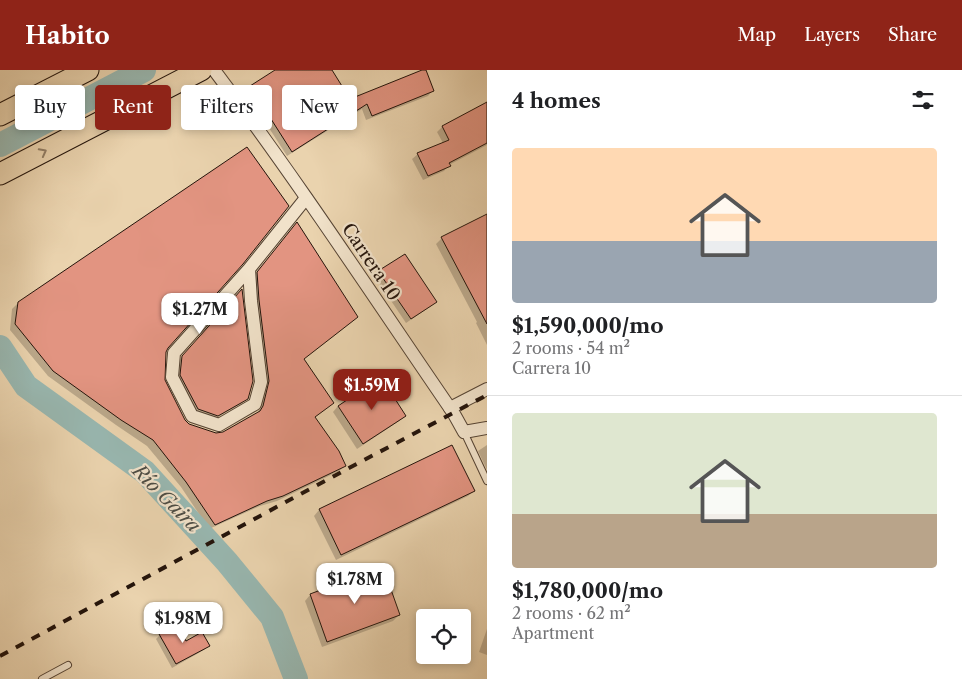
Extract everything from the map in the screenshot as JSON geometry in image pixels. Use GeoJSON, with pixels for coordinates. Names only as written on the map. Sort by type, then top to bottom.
{"type":"FeatureCollection","features":[{"type":"Feature","properties":{"kind":"highway"},"geometry":{"type":"LineString","coordinates":[[0,115],[88,70]]}},
{"type":"Feature","properties":{"kind":"highway"},"geometry":{"type":"LineString","coordinates":[[0,174],[200,70]]}},
{"type":"Feature","properties":{"kind":"street","name":"Carrera 10"},"geometry":{"type":"LineString","coordinates":[[214,70],[306,198],[450,408],[464,432]]}},
{"type":"Feature","properties":{"kind":"street"},"geometry":{"type":"LineString","coordinates":[[249,269],[261,382],[254,404],[219,425],[192,416],[172,377],[174,353],[249,269],[306,198]]}},
{"type":"Feature","properties":{"kind":"street"},"geometry":{"type":"LineString","coordinates":[[450,408],[487,389]]}},
{"type":"Feature","properties":{"kind":"street"},"geometry":{"type":"LineString","coordinates":[[464,432],[487,428]]}},
{"type":"Feature","properties":{"kind":"lane","name":"Carrera 10"},"geometry":{"type":"LineString","coordinates":[[464,432],[487,481]]}},
{"type":"Feature","properties":{"kind":"lane"},"geometry":{"type":"LineString","coordinates":[[42,679],[68,665]]}},
{"type":"Feature","properties":{"kind":"building"},"geometry":{"type":"Polygon","coordinates":[[[275,70],[332,70],[341,85],[282,85],[282,130],[326,130],[292,152],[272,121],[272,85],[252,85],[275,70]]]}},
{"type":"Feature","properties":{"kind":"building"},"geometry":{"type":"Polygon","coordinates":[[[422,70],[426,70],[434,91],[372,116],[367,104],[357,110],[357,96],[422,70]]]}},
{"type":"Feature","properties":{"kind":"building"},"geometry":{"type":"Polygon","coordinates":[[[487,102],[487,143],[449,163],[451,166],[428,176],[417,153],[449,140],[442,126],[487,102]]]}},
{"type":"Feature","properties":{"kind":"building"},"geometry":{"type":"Polygon","coordinates":[[[247,147],[289,206],[243,264],[168,348],[166,352],[165,380],[185,420],[189,424],[216,433],[223,432],[260,411],[269,381],[257,272],[297,222],[358,317],[304,359],[334,403],[315,417],[339,451],[346,466],[215,525],[186,482],[153,440],[121,420],[53,371],[15,324],[18,302],[247,147]]]}},
{"type":"Feature","properties":{"kind":"building"},"geometry":{"type":"Polygon","coordinates":[[[487,214],[487,324],[441,237],[487,214]]]}},
{"type":"Feature","properties":{"kind":"building"},"geometry":{"type":"Polygon","coordinates":[[[405,254],[437,302],[411,319],[378,271],[405,254]]]}},
{"type":"Feature","properties":{"kind":"building"},"geometry":{"type":"Polygon","coordinates":[[[242,289],[253,381],[248,399],[218,416],[198,409],[180,375],[182,356],[242,289]]]}},
{"type":"Feature","properties":{"kind":"building"},"geometry":{"type":"Polygon","coordinates":[[[381,377],[406,416],[363,444],[338,406],[381,377]]]}},
{"type":"Feature","properties":{"kind":"building"},"geometry":{"type":"Polygon","coordinates":[[[452,445],[475,491],[341,555],[319,509],[452,445]]]}},
{"type":"Feature","properties":{"kind":"building"},"geometry":{"type":"Polygon","coordinates":[[[383,567],[400,615],[327,642],[310,594],[383,567]]]}},
{"type":"Feature","properties":{"kind":"building"},"geometry":{"type":"Polygon","coordinates":[[[176,624],[186,641],[202,632],[210,646],[176,664],[159,634],[176,624]]]}},
{"type":"Feature","properties":{"kind":"waterway"},"geometry":{"type":"LineString","coordinates":[[0,145],[144,70]]}},
{"type":"Feature","properties":{"kind":"waterway","name":"Río Gaira"},"geometry":{"type":"LineString","coordinates":[[0,347],[26,386],[145,472],[227,562],[272,617],[296,679]]}},
{"type":"Feature","properties":{"kind":"railway"},"geometry":{"type":"LineString","coordinates":[[0,656],[487,395]]}}]}
